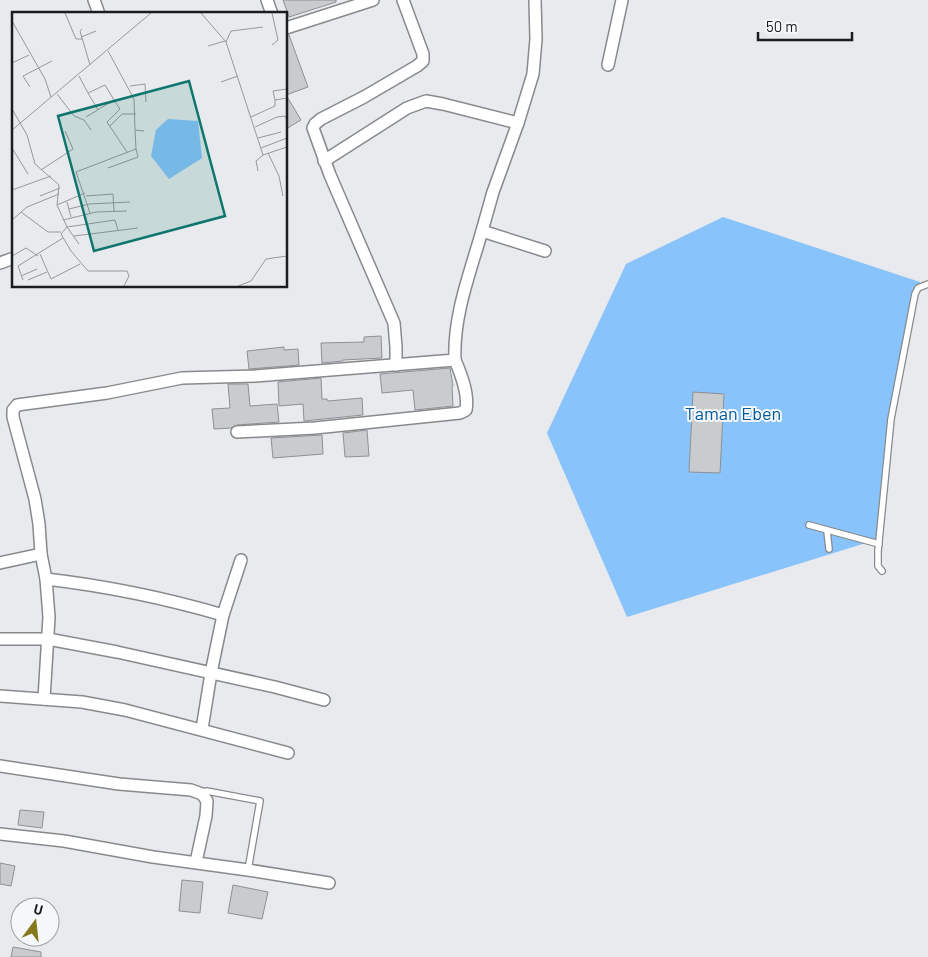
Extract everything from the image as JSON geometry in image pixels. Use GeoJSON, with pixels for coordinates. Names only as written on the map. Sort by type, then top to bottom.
{"type":"FeatureCollection","features":[{"type":"Feature","properties":{"kind":"street"},"geometry":{"type":"LineString","coordinates":[[94,0],[98,12]]}},
{"type":"Feature","properties":{"kind":"street"},"geometry":{"type":"LineString","coordinates":[[267,0],[271,12]]}},
{"type":"Feature","properties":{"kind":"street"},"geometry":{"type":"LineString","coordinates":[[288,27],[373,0]]}},
{"type":"Feature","properties":{"kind":"street"},"geometry":{"type":"LineString","coordinates":[[396,365],[394,323],[324,161],[315,135],[314,124],[423,61],[423,54],[403,0]]}},
{"type":"Feature","properties":{"kind":"street"},"geometry":{"type":"LineString","coordinates":[[237,432],[333,426],[460,413],[466,410],[468,403],[456,360],[454,340],[458,318],[493,192],[518,123],[533,74],[536,39],[535,0]]}},
{"type":"Feature","properties":{"kind":"street"},"geometry":{"type":"LineString","coordinates":[[608,65],[622,0]]}},
{"type":"Feature","properties":{"kind":"street"},"geometry":{"type":"LineString","coordinates":[[324,161],[407,108],[426,101],[518,123]]}},
{"type":"Feature","properties":{"kind":"street"},"geometry":{"type":"LineString","coordinates":[[482,231],[545,251]]}},
{"type":"Feature","properties":{"kind":"street"},"geometry":{"type":"LineString","coordinates":[[0,263],[12,259]]}},
{"type":"Feature","properties":{"kind":"street"},"geometry":{"type":"LineString","coordinates":[[44,699],[49,617],[46,579],[41,554],[35,499],[13,417],[13,410],[17,405],[107,393],[182,378],[255,376],[456,360]]}},
{"type":"Feature","properties":{"kind":"street"},"geometry":{"type":"LineString","coordinates":[[0,563],[41,554]]}},
{"type":"Feature","properties":{"kind":"street"},"geometry":{"type":"LineString","coordinates":[[202,730],[223,615],[241,560]]}},
{"type":"Feature","properties":{"kind":"street"},"geometry":{"type":"LineString","coordinates":[[46,579],[140,593],[223,615]]}},
{"type":"Feature","properties":{"kind":"street"},"geometry":{"type":"LineString","coordinates":[[0,639],[48,639],[117,652],[324,700]]}},
{"type":"Feature","properties":{"kind":"street"},"geometry":{"type":"LineString","coordinates":[[0,696],[82,702],[125,710],[288,753]]}},
{"type":"Feature","properties":{"kind":"street"},"geometry":{"type":"LineString","coordinates":[[0,766],[120,784],[191,790],[202,794],[207,800],[206,816],[196,862]]}},
{"type":"Feature","properties":{"kind":"street"},"geometry":{"type":"LineString","coordinates":[[0,834],[45,838],[153,857],[329,883]]}},
{"type":"Feature","properties":{"kind":"lane"},"geometry":{"type":"LineString","coordinates":[[882,571],[878,566],[878,544],[891,419],[915,294],[918,288],[928,284]]}},
{"type":"Feature","properties":{"kind":"lane"},"geometry":{"type":"LineString","coordinates":[[809,525],[878,544]]}},
{"type":"Feature","properties":{"kind":"lane"},"geometry":{"type":"LineString","coordinates":[[827,531],[830,548]]}},
{"type":"Feature","properties":{"kind":"lane"},"geometry":{"type":"LineString","coordinates":[[202,794],[206,791],[260,802],[248,870]]}},
{"type":"Feature","properties":{"kind":"green space","name":"Taman Eben"},"geometry":{"type":"Polygon","coordinates":[[[723,217],[920,282],[898,382],[882,538],[627,617],[547,433],[626,264],[723,217]]]}},
{"type":"Feature","properties":{"kind":"building"},"geometry":{"type":"Polygon","coordinates":[[[283,0],[336,0],[336,2],[289,17],[283,0]]]}},
{"type":"Feature","properties":{"kind":"building"},"geometry":{"type":"Polygon","coordinates":[[[288,35],[289,35],[308,87],[288,94],[288,35]]]}},
{"type":"Feature","properties":{"kind":"building"},"geometry":{"type":"Polygon","coordinates":[[[288,98],[301,120],[288,128],[288,98]]]}},
{"type":"Feature","properties":{"kind":"building"},"geometry":{"type":"Polygon","coordinates":[[[381,336],[382,358],[322,363],[321,343],[364,342],[364,337],[381,336]]]}},
{"type":"Feature","properties":{"kind":"building"},"geometry":{"type":"Polygon","coordinates":[[[284,347],[284,350],[298,349],[299,365],[249,369],[247,351],[284,347]]]}},
{"type":"Feature","properties":{"kind":"building"},"geometry":{"type":"Polygon","coordinates":[[[450,368],[453,386],[453,406],[415,410],[413,390],[382,393],[380,374],[450,368]]]}},
{"type":"Feature","properties":{"kind":"building"},"geometry":{"type":"Polygon","coordinates":[[[321,378],[322,399],[327,399],[328,401],[362,398],[363,415],[304,421],[303,404],[279,406],[278,382],[321,378]]]}},
{"type":"Feature","properties":{"kind":"building"},"geometry":{"type":"Polygon","coordinates":[[[228,384],[248,384],[250,406],[277,404],[279,422],[237,425],[231,428],[214,429],[212,409],[230,408],[228,384]]]}},
{"type":"Feature","properties":{"kind":"building"},"geometry":{"type":"Polygon","coordinates":[[[693,392],[724,394],[720,473],[689,472],[693,392]]]}},
{"type":"Feature","properties":{"kind":"building"},"geometry":{"type":"Polygon","coordinates":[[[367,430],[369,456],[345,457],[343,433],[367,430]]]}},
{"type":"Feature","properties":{"kind":"building"},"geometry":{"type":"Polygon","coordinates":[[[322,435],[323,454],[273,458],[271,438],[322,435]]]}},
{"type":"Feature","properties":{"kind":"building"},"geometry":{"type":"Polygon","coordinates":[[[20,810],[44,812],[42,828],[18,825],[20,810]]]}},
{"type":"Feature","properties":{"kind":"building"},"geometry":{"type":"Polygon","coordinates":[[[0,863],[15,866],[11,886],[0,884],[0,863]]]}},
{"type":"Feature","properties":{"kind":"building"},"geometry":{"type":"Polygon","coordinates":[[[182,880],[203,882],[200,913],[179,911],[182,880]]]}},
{"type":"Feature","properties":{"kind":"building"},"geometry":{"type":"Polygon","coordinates":[[[233,885],[268,892],[262,919],[228,913],[233,885]]]}},
{"type":"Feature","properties":{"kind":"building"},"geometry":{"type":"Polygon","coordinates":[[[13,947],[41,952],[41,957],[11,957],[13,947]]]}}]}
